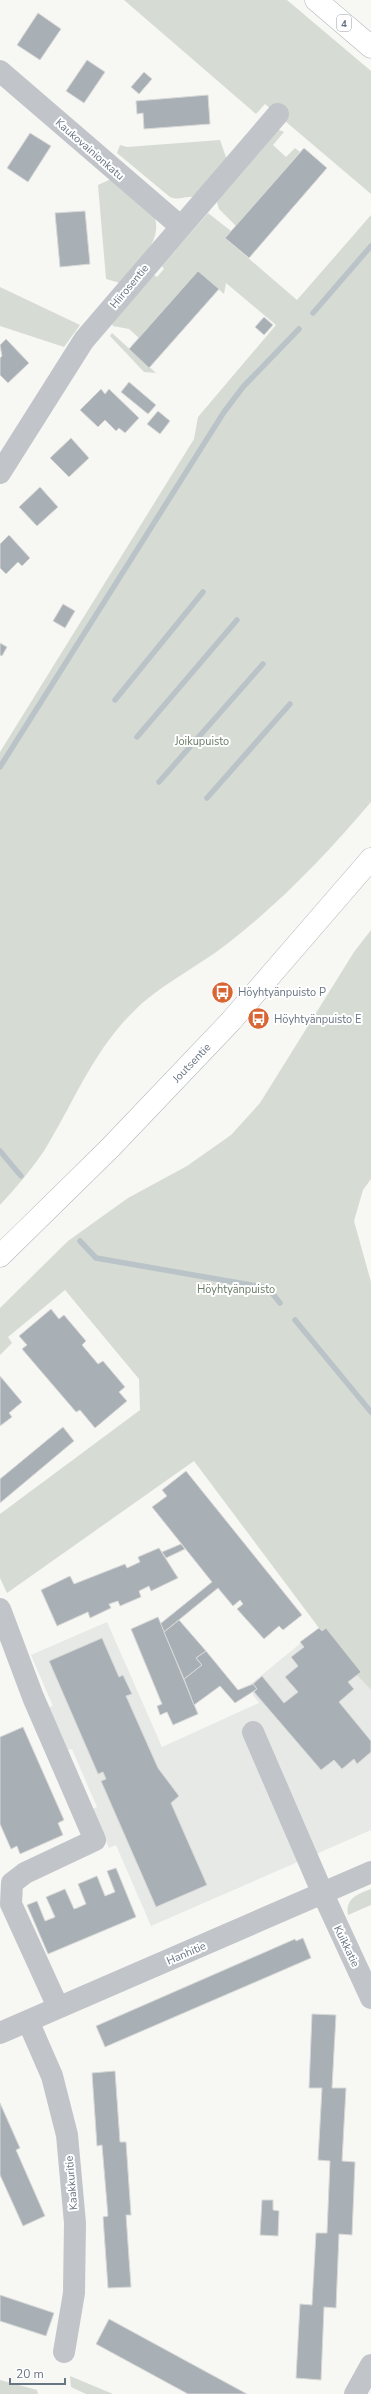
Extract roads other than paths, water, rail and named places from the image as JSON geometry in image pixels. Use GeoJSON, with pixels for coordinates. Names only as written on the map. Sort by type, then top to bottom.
{"type":"FeatureCollection","features":[{"type":"Feature","properties":{"kind":"main road","name":"4"},"geometry":{"type":"LineString","coordinates":[[316,0],[371,47]]}},
{"type":"Feature","properties":{"kind":"main road","name":"Joutsentie"},"geometry":{"type":"LineString","coordinates":[[0,1256],[110,1148],[232,1021],[371,859]]}},
{"type":"Feature","properties":{"kind":"street","name":"Kaukovainionkatu"},"geometry":{"type":"LineString","coordinates":[[0,72],[180,226]]}},
{"type":"Feature","properties":{"kind":"street","name":"Hiirosentie"},"geometry":{"type":"LineString","coordinates":[[0,473],[84,340],[180,226],[278,114]]}},
{"type":"Feature","properties":{"kind":"street"},"geometry":{"type":"LineString","coordinates":[[0,1609],[34,1697],[95,1840],[25,1873],[12,1883],[11,1904],[58,2007]]}},
{"type":"Feature","properties":{"kind":"street","name":"Kuikkatie"},"geometry":{"type":"LineString","coordinates":[[253,1732],[322,1894],[371,1998]]}},
{"type":"Feature","properties":{"kind":"street","name":"Hanhitie"},"geometry":{"type":"LineString","coordinates":[[0,2033],[371,1872]]}},
{"type":"Feature","properties":{"kind":"street","name":"Kaakkuritie"},"geometry":{"type":"LineString","coordinates":[[28,2021],[52,2076],[67,2135],[75,2223],[75,2278],[74,2293],[64,2352]]}},
{"type":"Feature","properties":{"kind":"street"},"geometry":{"type":"LineString","coordinates":[[355,2394],[371,2365]]}},
{"type":"Feature","properties":{"kind":"waterway"},"geometry":{"type":"LineString","coordinates":[[313,313],[371,246]]}},
{"type":"Feature","properties":{"kind":"waterway"},"geometry":{"type":"LineString","coordinates":[[0,767],[224,412],[243,387],[299,329]]}},
{"type":"Feature","properties":{"kind":"waterway"},"geometry":{"type":"LineString","coordinates":[[115,700],[203,592]]}},
{"type":"Feature","properties":{"kind":"waterway"},"geometry":{"type":"LineString","coordinates":[[137,737],[237,620]]}},
{"type":"Feature","properties":{"kind":"waterway"},"geometry":{"type":"LineString","coordinates":[[159,782],[263,664]]}},
{"type":"Feature","properties":{"kind":"waterway"},"geometry":{"type":"LineString","coordinates":[[207,798],[290,704]]}},
{"type":"Feature","properties":{"kind":"waterway"},"geometry":{"type":"LineString","coordinates":[[0,1151],[21,1176]]}},
{"type":"Feature","properties":{"kind":"waterway"},"geometry":{"type":"LineString","coordinates":[[80,1241],[96,1258],[268,1288],[280,1303]]}},
{"type":"Feature","properties":{"kind":"waterway"},"geometry":{"type":"LineString","coordinates":[[295,1320],[371,1412]]}},
{"type":"Feature","properties":{"kind":"place","name":"Höyhtyänpuisto P"},"geometry":{"type":"Point","coordinates":[223,992]}},
{"type":"Feature","properties":{"kind":"place","name":"Höyhtyänpuisto E"},"geometry":{"type":"Point","coordinates":[259,1019]}},
{"type":"Feature","properties":{"kind":"park label","name":"Joikupuisto"},"geometry":{"type":"Point","coordinates":[202,741]}},
{"type":"Feature","properties":{"kind":"park label","name":"Höyhtyänpuisto"},"geometry":{"type":"Point","coordinates":[236,1289]}}]}
